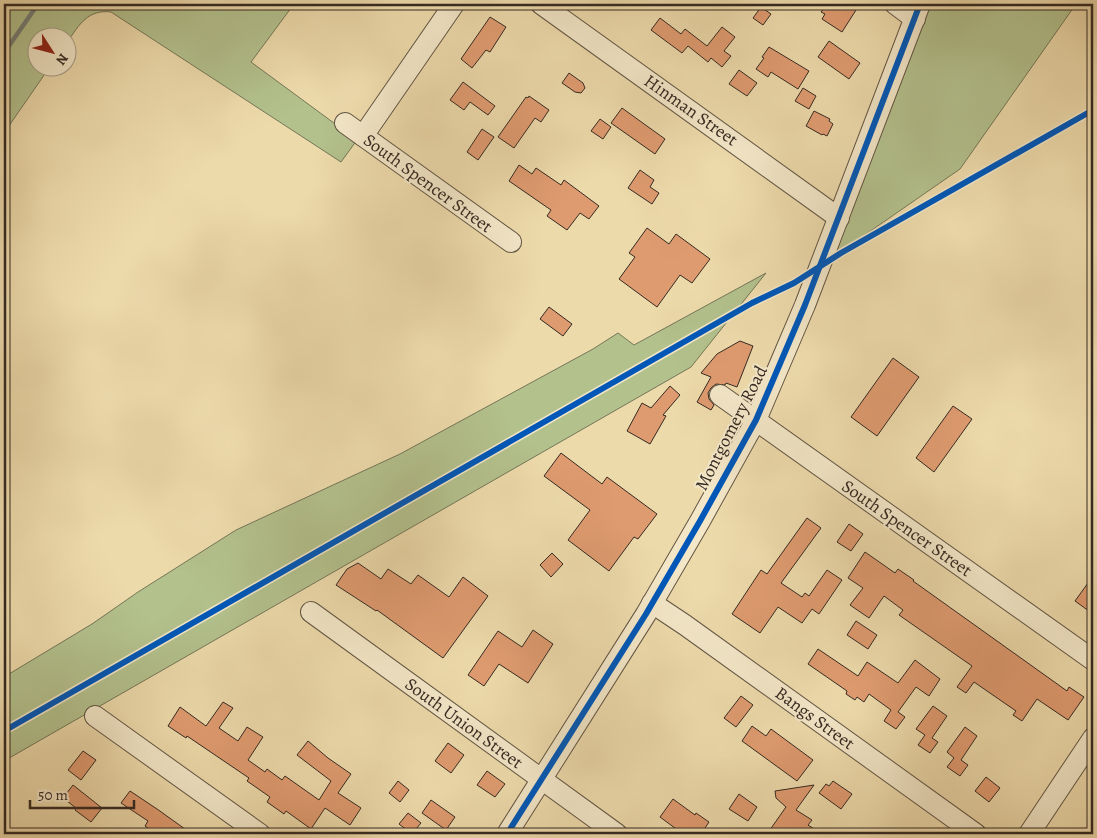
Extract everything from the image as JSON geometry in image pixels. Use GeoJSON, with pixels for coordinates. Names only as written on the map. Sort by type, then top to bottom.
{"type":"FeatureCollection","features":[{"type":"Feature","properties":{"kind":"street"},"geometry":{"type":"LineString","coordinates":[[363,136],[454,4]]}},
{"type":"Feature","properties":{"kind":"street","name":"Hinman Street"},"geometry":{"type":"LineString","coordinates":[[541,4],[839,218]]}},
{"type":"Feature","properties":{"kind":"street"},"geometry":{"type":"LineString","coordinates":[[895,4],[918,11]]}},
{"type":"Feature","properties":{"kind":"street","name":"Montgomery Road"},"geometry":{"type":"LineString","coordinates":[[507,834],[652,604],[756,420],[805,305],[918,11]]}},
{"type":"Feature","properties":{"kind":"street","name":"South Spencer Street"},"geometry":{"type":"LineString","coordinates":[[346,123],[511,242]]}},
{"type":"Feature","properties":{"kind":"street","name":"South Spencer Street"},"geometry":{"type":"LineString","coordinates":[[720,395],[1093,660]]}},
{"type":"Feature","properties":{"kind":"street","name":"Bangs Street"},"geometry":{"type":"LineString","coordinates":[[652,604],[685,624],[976,834]]}},
{"type":"Feature","properties":{"kind":"street","name":"South Union Street"},"geometry":{"type":"LineString","coordinates":[[311,612],[617,834]]}},
{"type":"Feature","properties":{"kind":"street"},"geometry":{"type":"LineString","coordinates":[[95,716],[260,834]]}},
{"type":"Feature","properties":{"kind":"street"},"geometry":{"type":"LineString","coordinates":[[1029,834],[1093,738]]}},
{"type":"Feature","properties":{"kind":"green space"},"geometry":{"type":"Polygon","coordinates":[[[4,4],[294,4],[251,62],[357,140],[341,162],[111,12],[96,13],[85,19],[77,28],[28,28],[28,78],[42,78],[4,133],[4,4]]]}},
{"type":"Feature","properties":{"kind":"green space"},"geometry":{"type":"Polygon","coordinates":[[[920,4],[1076,4],[960,169],[820,266],[920,4]]]}},
{"type":"Feature","properties":{"kind":"green space"},"geometry":{"type":"Polygon","coordinates":[[[766,273],[691,367],[4,761],[4,677],[92,624],[138,592],[236,530],[400,454],[593,349],[618,333],[634,345],[766,273]]]}},
{"type":"Feature","properties":{"kind":"building"},"geometry":{"type":"Polygon","coordinates":[[[827,4],[846,4],[856,10],[842,32],[822,19],[825,14],[821,12],[827,4]]]}},
{"type":"Feature","properties":{"kind":"building"},"geometry":{"type":"Polygon","coordinates":[[[761,7],[771,14],[763,25],[753,18],[761,7]]]}},
{"type":"Feature","properties":{"kind":"building"},"geometry":{"type":"Polygon","coordinates":[[[490,17],[506,27],[490,52],[486,50],[472,68],[461,59],[490,17]]]}},
{"type":"Feature","properties":{"kind":"building"},"geometry":{"type":"Polygon","coordinates":[[[660,18],[681,34],[685,29],[707,46],[722,27],[735,37],[724,51],[731,56],[722,67],[711,58],[708,62],[688,46],[682,53],[651,30],[660,18]]]}},
{"type":"Feature","properties":{"kind":"building"},"geometry":{"type":"Polygon","coordinates":[[[829,41],[860,63],[849,79],[818,57],[829,41]]]}},
{"type":"Feature","properties":{"kind":"building"},"geometry":{"type":"Polygon","coordinates":[[[769,47],[809,71],[798,89],[771,72],[768,77],[756,69],[769,47]]]}},
{"type":"Feature","properties":{"kind":"building"},"geometry":{"type":"Polygon","coordinates":[[[739,70],[757,83],[747,96],[729,84],[739,70]]]}},
{"type":"Feature","properties":{"kind":"building"},"geometry":{"type":"Polygon","coordinates":[[[569,73],[583,83],[585,88],[581,93],[575,92],[562,83],[569,73]]]}},
{"type":"Feature","properties":{"kind":"building"},"geometry":{"type":"Polygon","coordinates":[[[463,82],[495,106],[488,115],[470,102],[464,110],[450,100],[463,82]]]}},
{"type":"Feature","properties":{"kind":"building"},"geometry":{"type":"Polygon","coordinates":[[[803,88],[816,96],[809,109],[795,101],[803,88]]]}},
{"type":"Feature","properties":{"kind":"building"},"geometry":{"type":"Polygon","coordinates":[[[529,96],[549,110],[541,122],[535,118],[514,148],[498,137],[526,97],[528,98],[529,96]]]}},
{"type":"Feature","properties":{"kind":"building"},"geometry":{"type":"Polygon","coordinates":[[[622,108],[665,139],[655,154],[611,123],[622,108]]]}},
{"type":"Feature","properties":{"kind":"building"},"geometry":{"type":"Polygon","coordinates":[[[814,111],[830,119],[829,121],[833,124],[827,136],[806,126],[814,111]]]}},
{"type":"Feature","properties":{"kind":"building"},"geometry":{"type":"Polygon","coordinates":[[[600,119],[611,127],[603,139],[591,131],[600,119]]]}},
{"type":"Feature","properties":{"kind":"building"},"geometry":{"type":"Polygon","coordinates":[[[482,129],[494,137],[478,160],[467,152],[482,129]]]}},
{"type":"Feature","properties":{"kind":"building"},"geometry":{"type":"Polygon","coordinates":[[[519,165],[532,174],[536,168],[561,185],[564,180],[599,206],[589,219],[580,213],[567,230],[547,216],[551,210],[509,181],[519,165]]]}},
{"type":"Feature","properties":{"kind":"building"},"geometry":{"type":"Polygon","coordinates":[[[640,170],[654,180],[650,187],[659,193],[652,204],[628,188],[640,170]]]}},
{"type":"Feature","properties":{"kind":"building"},"geometry":{"type":"Polygon","coordinates":[[[647,228],[669,244],[676,234],[710,259],[692,283],[680,275],[657,307],[619,279],[635,257],[629,253],[647,228]]]}},
{"type":"Feature","properties":{"kind":"building"},"geometry":{"type":"Polygon","coordinates":[[[549,307],[572,324],[563,336],[540,319],[549,307]]]}},
{"type":"Feature","properties":{"kind":"building"},"geometry":{"type":"Polygon","coordinates":[[[740,341],[753,346],[737,387],[726,383],[725,385],[716,384],[711,388],[708,393],[709,399],[714,405],[711,410],[697,402],[711,377],[701,373],[717,354],[740,341]]]}},
{"type":"Feature","properties":{"kind":"building"},"geometry":{"type":"Polygon","coordinates":[[[893,358],[919,377],[877,436],[851,417],[893,358]]]}},
{"type":"Feature","properties":{"kind":"building"},"geometry":{"type":"Polygon","coordinates":[[[670,386],[680,395],[663,415],[666,416],[650,444],[627,431],[642,403],[651,408],[670,386]]]}},
{"type":"Feature","properties":{"kind":"building"},"geometry":{"type":"Polygon","coordinates":[[[953,406],[972,419],[934,472],[916,458],[953,406]]]}},
{"type":"Feature","properties":{"kind":"building"},"geometry":{"type":"Polygon","coordinates":[[[561,453],[602,484],[607,477],[657,514],[638,539],[634,537],[609,571],[568,540],[590,510],[544,476],[561,453]]]}},
{"type":"Feature","properties":{"kind":"building"},"geometry":{"type":"Polygon","coordinates":[[[807,518],[821,528],[781,583],[802,597],[805,593],[809,596],[827,570],[842,580],[819,614],[812,609],[802,623],[778,607],[760,633],[732,614],[761,570],[767,574],[807,518]]]}},
{"type":"Feature","properties":{"kind":"building"},"geometry":{"type":"Polygon","coordinates":[[[849,524],[863,534],[851,551],[837,542],[849,524]]]}},
{"type":"Feature","properties":{"kind":"building"},"geometry":{"type":"Polygon","coordinates":[[[865,552],[895,573],[898,569],[914,580],[1067,691],[1069,687],[1084,697],[1068,720],[1037,699],[1022,721],[1013,715],[1016,711],[974,682],[966,693],[957,687],[972,666],[899,615],[903,610],[884,596],[869,618],[850,605],[863,588],[848,578],[865,552]]]}},
{"type":"Feature","properties":{"kind":"building"},"geometry":{"type":"Polygon","coordinates":[[[552,553],[563,564],[551,577],[540,565],[552,553]]]}},
{"type":"Feature","properties":{"kind":"building"},"geometry":{"type":"Polygon","coordinates":[[[358,563],[381,579],[388,569],[411,584],[418,575],[449,597],[463,577],[488,596],[443,658],[377,610],[336,585],[347,569],[358,563]]]}},
{"type":"Feature","properties":{"kind":"building"},"geometry":{"type":"Polygon","coordinates":[[[1093,576],[1093,614],[1075,601],[1093,576]]]}},
{"type":"Feature","properties":{"kind":"building"},"geometry":{"type":"Polygon","coordinates":[[[856,621],[877,635],[868,649],[847,635],[856,621]]]}},
{"type":"Feature","properties":{"kind":"building"},"geometry":{"type":"Polygon","coordinates":[[[533,630],[553,644],[528,683],[499,664],[484,686],[468,675],[498,631],[522,647],[533,630]]]}},
{"type":"Feature","properties":{"kind":"building"},"geometry":{"type":"Polygon","coordinates":[[[818,649],[858,676],[867,662],[898,683],[915,660],[940,679],[929,696],[916,687],[898,712],[905,717],[896,729],[884,721],[891,710],[869,694],[864,702],[857,697],[855,700],[846,694],[847,691],[808,664],[818,649]]]}},
{"type":"Feature","properties":{"kind":"building"},"geometry":{"type":"Polygon","coordinates":[[[741,696],[753,705],[736,727],[724,718],[741,696]]]}},
{"type":"Feature","properties":{"kind":"building"},"geometry":{"type":"Polygon","coordinates":[[[223,702],[233,708],[219,728],[238,741],[247,727],[263,737],[248,760],[265,772],[267,769],[282,780],[285,776],[319,800],[331,781],[297,755],[308,741],[351,774],[338,793],[361,808],[350,825],[325,808],[311,829],[286,811],[284,814],[267,802],[270,797],[247,781],[249,778],[187,736],[186,738],[168,726],[180,707],[206,726],[223,702]]]}},
{"type":"Feature","properties":{"kind":"building"},"geometry":{"type":"Polygon","coordinates":[[[933,706],[947,716],[932,738],[938,742],[930,753],[918,745],[925,735],[916,729],[933,706]]]}},
{"type":"Feature","properties":{"kind":"building"},"geometry":{"type":"Polygon","coordinates":[[[752,726],[766,736],[771,729],[813,760],[797,781],[742,741],[752,726]]]}},
{"type":"Feature","properties":{"kind":"building"},"geometry":{"type":"Polygon","coordinates":[[[965,727],[977,736],[961,760],[968,765],[960,776],[947,767],[954,758],[947,752],[965,727]]]}},
{"type":"Feature","properties":{"kind":"building"},"geometry":{"type":"Polygon","coordinates":[[[448,743],[464,755],[451,773],[435,761],[448,743]]]}},
{"type":"Feature","properties":{"kind":"building"},"geometry":{"type":"Polygon","coordinates":[[[83,751],[96,760],[81,780],[68,770],[83,751]]]}},
{"type":"Feature","properties":{"kind":"building"},"geometry":{"type":"Polygon","coordinates":[[[487,771],[505,784],[495,797],[477,785],[487,771]]]}},
{"type":"Feature","properties":{"kind":"building"},"geometry":{"type":"Polygon","coordinates":[[[986,777],[1000,788],[989,802],[975,791],[986,777]]]}},
{"type":"Feature","properties":{"kind":"building"},"geometry":{"type":"Polygon","coordinates":[[[398,781],[409,790],[400,802],[389,793],[398,781]]]}},
{"type":"Feature","properties":{"kind":"building"},"geometry":{"type":"Polygon","coordinates":[[[833,781],[852,794],[841,809],[819,793],[826,784],[829,786],[833,781]]]}},
{"type":"Feature","properties":{"kind":"building"},"geometry":{"type":"Polygon","coordinates":[[[73,785],[102,808],[91,822],[63,798],[73,785]]]}},
{"type":"Feature","properties":{"kind":"building"},"geometry":{"type":"Polygon","coordinates":[[[814,785],[796,810],[812,820],[808,825],[822,834],[767,834],[786,807],[776,798],[775,791],[814,785]]]}},
{"type":"Feature","properties":{"kind":"building"},"geometry":{"type":"Polygon","coordinates":[[[130,791],[192,834],[156,834],[145,826],[148,821],[121,803],[130,791]]]}},
{"type":"Feature","properties":{"kind":"building"},"geometry":{"type":"Polygon","coordinates":[[[739,794],[757,807],[748,821],[729,809],[739,794]]]}},
{"type":"Feature","properties":{"kind":"building"},"geometry":{"type":"Polygon","coordinates":[[[673,799],[695,815],[696,813],[709,822],[701,834],[683,834],[660,817],[673,799]]]}},
{"type":"Feature","properties":{"kind":"building"},"geometry":{"type":"Polygon","coordinates":[[[431,800],[455,817],[446,830],[422,813],[431,800]]]}},
{"type":"Feature","properties":{"kind":"building"},"geometry":{"type":"Polygon","coordinates":[[[408,813],[421,823],[412,834],[399,824],[408,813]]]}},
{"type":"Feature","properties":{"kind":"waterway"},"geometry":{"type":"LineString","coordinates":[[4,53],[38,4]]}},
{"type":"Feature","properties":{"kind":"cycle path"},"geometry":{"type":"LineString","coordinates":[[507,834],[646,614],[756,420],[805,305],[920,4]]}},
{"type":"Feature","properties":{"kind":"cycle path"},"geometry":{"type":"LineString","coordinates":[[4,731],[752,303],[794,283],[841,253],[1093,110]]}}]}
